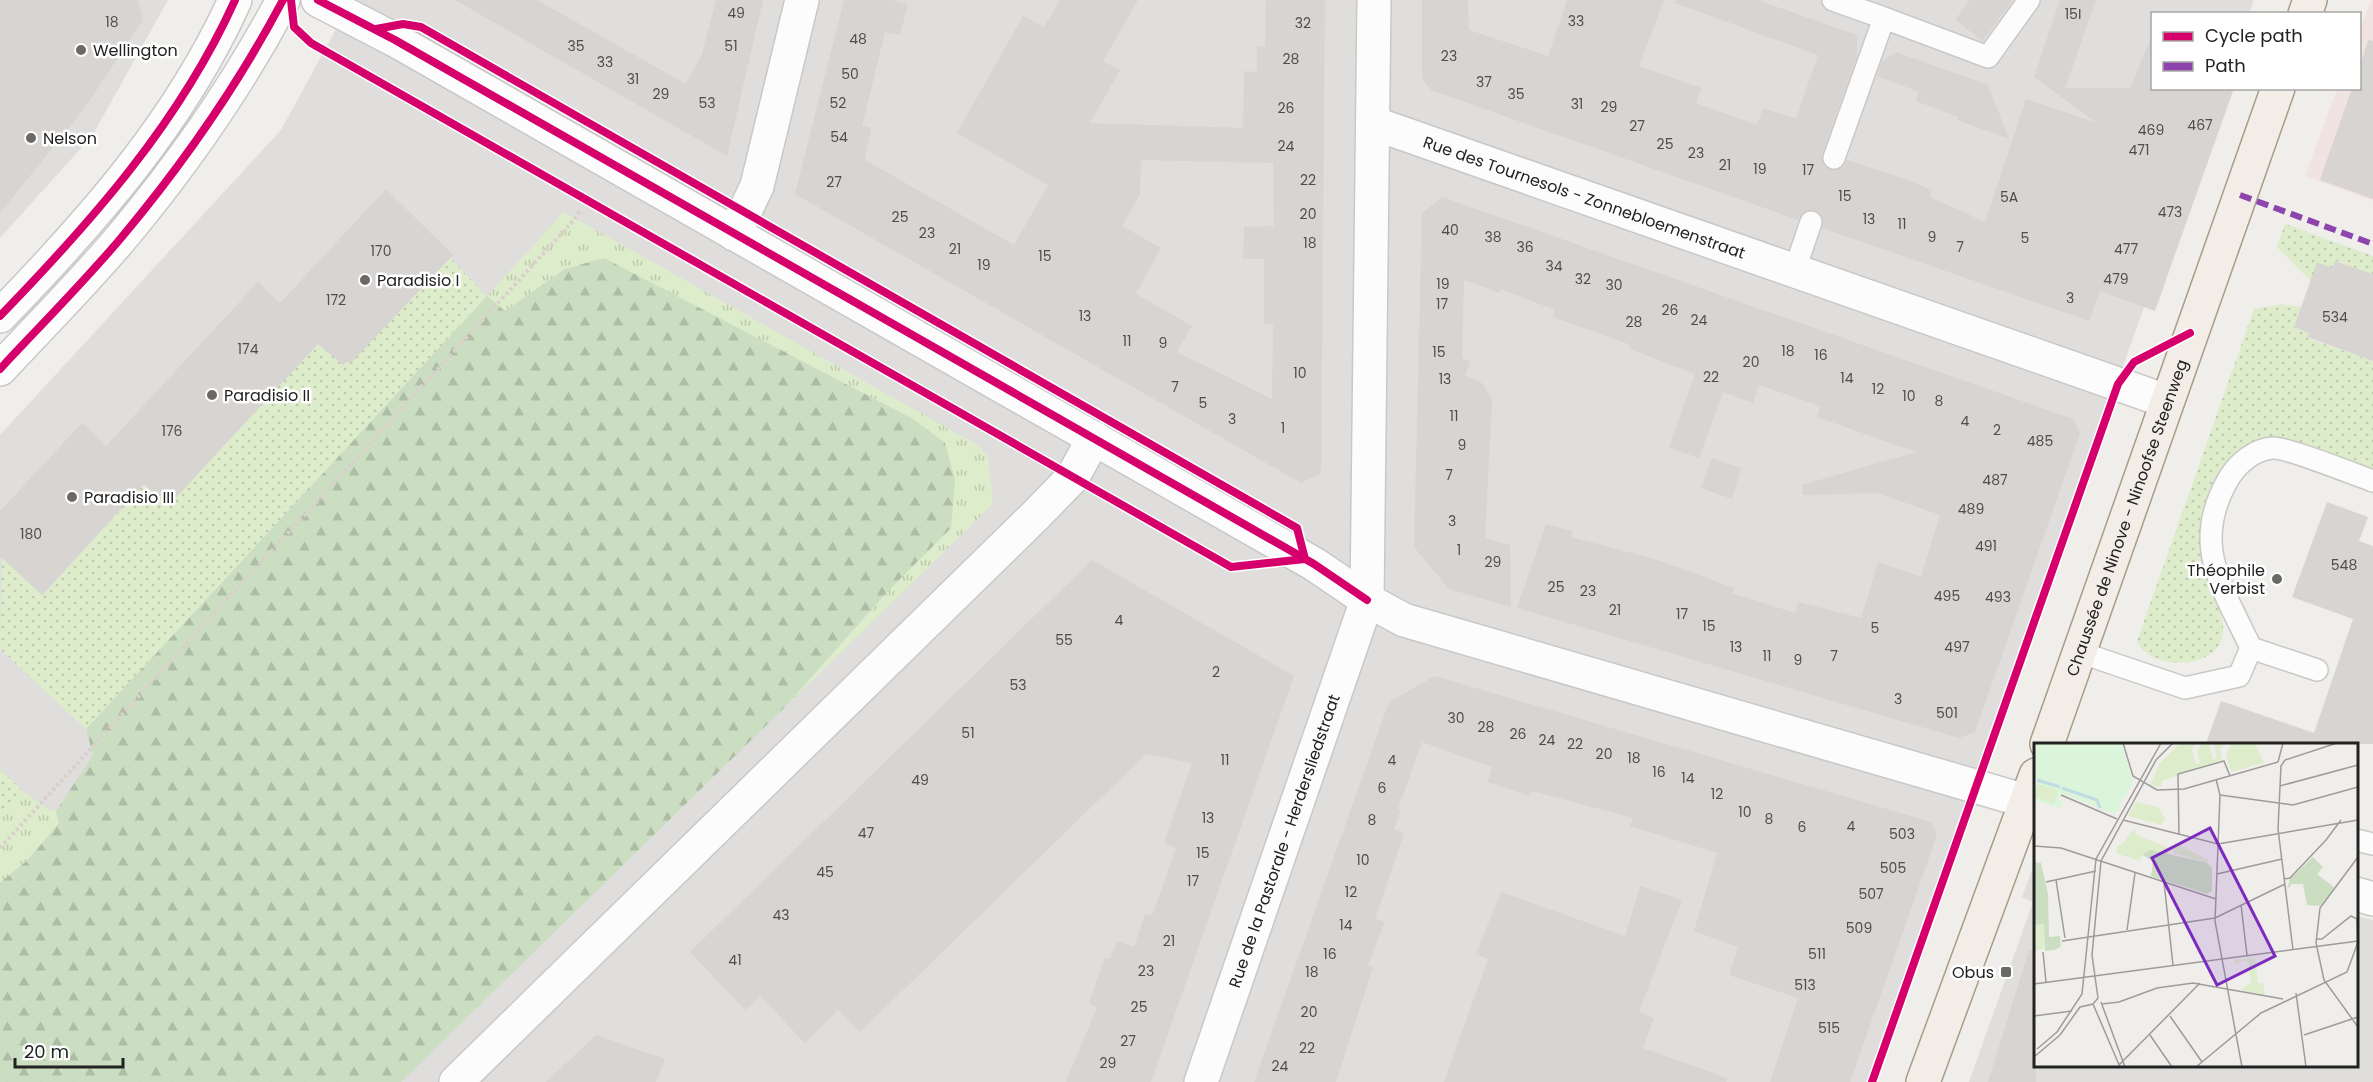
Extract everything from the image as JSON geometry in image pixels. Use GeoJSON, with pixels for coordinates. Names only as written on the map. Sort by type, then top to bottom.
{"type":"FeatureCollection","features":[{"type":"Feature","properties":{"kind":"main road","name":"Chaussée de Ninove - Ninoofse Steenweg"},"geometry":{"type":"LineString","coordinates":[[2047,743],[2277,90]]}},
{"type":"Feature","properties":{"kind":"main road"},"geometry":{"type":"LineString","coordinates":[[1923,1082],[2032,793]]}},
{"type":"Feature","properties":{"kind":"street"},"geometry":{"type":"LineString","coordinates":[[0,316],[75,238],[133,168],[189,87],[219,35],[235,0]]}},
{"type":"Feature","properties":{"kind":"street"},"geometry":{"type":"LineString","coordinates":[[0,369],[120,238],[184,158],[254,55],[283,0]]}},
{"type":"Feature","properties":{"kind":"street"},"geometry":{"type":"LineString","coordinates":[[318,0],[395,40],[1094,438],[1314,564],[1367,600],[1404,620],[2032,793]]}},
{"type":"Feature","properties":{"kind":"street"},"geometry":{"type":"LineString","coordinates":[[734,234],[757,186],[802,0]]}},
{"type":"Feature","properties":{"kind":"street","name":"Rue de la Pastorale - Herdersliedstraat"},"geometry":{"type":"LineString","coordinates":[[1201,1082],[1367,600],[1374,0]]}},
{"type":"Feature","properties":{"kind":"street","name":"Rue des Tournesols - Zonnebloemenstraat"},"geometry":{"type":"LineString","coordinates":[[1373,123],[1795,269],[2166,401]]}},
{"type":"Feature","properties":{"kind":"street"},"geometry":{"type":"LineString","coordinates":[[456,1082],[1036,515],[1072,478],[1094,438]]}},
{"type":"Feature","properties":{"kind":"street"},"geometry":{"type":"LineString","coordinates":[[2358,895],[2373,899]]}},
{"type":"Feature","properties":{"kind":"lane"},"geometry":{"type":"LineString","coordinates":[[1833,0],[1988,57],[2029,0]]}},
{"type":"Feature","properties":{"kind":"lane"},"geometry":{"type":"LineString","coordinates":[[1834,158],[1884,18]]}},
{"type":"Feature","properties":{"kind":"lane"},"geometry":{"type":"LineString","coordinates":[[1795,269],[1811,222]]}},
{"type":"Feature","properties":{"kind":"lane"},"geometry":{"type":"LineString","coordinates":[[2316,670],[2252,648],[2211,556],[2210,524],[2218,497],[2232,473],[2249,455],[2274,447],[2373,481]]}},
{"type":"Feature","properties":{"kind":"lane"},"geometry":{"type":"LineString","coordinates":[[2079,651],[2185,688],[2239,676],[2252,648]]}},
{"type":"Feature","properties":{"kind":"lane"},"geometry":{"type":"LineString","coordinates":[[2358,840],[2373,844]]}},
{"type":"Feature","properties":{"kind":"path"},"geometry":{"type":"LineString","coordinates":[[0,848],[566,229],[581,209]]}},
{"type":"Feature","properties":{"kind":"shaded area"},"geometry":{"type":"Polygon","coordinates":[[[0,0],[168,0],[92,136],[0,238],[0,0]]]}},
{"type":"Feature","properties":{"kind":"shaded area"},"geometry":{"type":"Polygon","coordinates":[[[352,0],[2254,0],[2249,12],[2151,12],[2151,90],[2222,90],[1867,1082],[0,1082],[0,435],[281,130],[352,0]]]}},
{"type":"Feature","properties":{"kind":"shaded area"},"geometry":{"type":"Polygon","coordinates":[[[2371,0],[2373,0],[2373,201],[2305,176],[2337,90],[2361,90],[2361,27],[2371,0]]]}},
{"type":"Feature","properties":{"kind":"shaded area"},"geometry":{"type":"Polygon","coordinates":[[[2034,864],[2034,1067],[2358,1067],[2358,916],[2373,920],[2373,1082],[1969,1082],[2033,902],[2022,897],[2034,864]]]}},
{"type":"Feature","properties":{"kind":"green space"},"geometry":{"type":"Polygon","coordinates":[[[564,212],[979,446],[988,456],[993,504],[784,708],[886,593],[951,528],[913,419],[604,259],[565,269],[505,311],[487,296],[564,212]]]}},
{"type":"Feature","properties":{"kind":"green space"},"geometry":{"type":"Polygon","coordinates":[[[2285,224],[2373,256],[2373,274],[2336,261],[2332,268],[2317,262],[2311,281],[2277,247],[2285,224]]]}},
{"type":"Feature","properties":{"kind":"green space"},"geometry":{"type":"Polygon","coordinates":[[[450,258],[487,296],[86,729],[0,649],[2,558],[43,595],[144,484],[153,493],[156,490],[171,503],[318,344],[344,365],[450,258]]]}},
{"type":"Feature","properties":{"kind":"green space"},"geometry":{"type":"Polygon","coordinates":[[[604,258],[913,419],[945,443],[955,480],[951,528],[886,593],[784,708],[401,1082],[0,1082],[0,883],[29,859],[59,823],[56,811],[93,755],[86,729],[487,296],[505,311],[565,269],[604,258]]]}},
{"type":"Feature","properties":{"kind":"green space"},"geometry":{"type":"Polygon","coordinates":[[[2282,304],[2301,307],[2294,327],[2309,333],[2307,338],[2373,361],[2373,469],[2307,445],[2286,441],[2265,441],[2246,446],[2229,459],[2210,490],[2203,509],[2200,529],[2204,569],[2221,615],[2223,634],[2218,646],[2209,655],[2196,661],[2167,662],[2144,651],[2137,641],[2254,309],[2282,304]]]}},
{"type":"Feature","properties":{"kind":"green space"},"geometry":{"type":"Polygon","coordinates":[[[0,769],[25,793],[0,820],[0,769]]]}},
{"type":"Feature","properties":{"kind":"green space"},"geometry":{"type":"Polygon","coordinates":[[[25,793],[50,810],[56,811],[59,823],[28,859],[0,883],[0,820],[25,793]]]}},
{"type":"Feature","properties":{"kind":"building"},"geometry":{"type":"Polygon","coordinates":[[[0,0],[138,0],[143,20],[84,109],[0,213],[0,0]]]}},
{"type":"Feature","properties":{"kind":"building"},"geometry":{"type":"Polygon","coordinates":[[[455,0],[537,0],[686,84],[702,54],[716,0],[763,0],[727,156],[455,0]]]}},
{"type":"Feature","properties":{"kind":"building"},"geometry":{"type":"Polygon","coordinates":[[[844,0],[891,0],[908,4],[900,35],[885,32],[862,126],[871,128],[865,160],[1014,245],[1048,185],[957,133],[1023,16],[1044,27],[1060,0],[1138,0],[1103,61],[1120,70],[1090,123],[1243,128],[1244,71],[1257,72],[1257,46],[1265,46],[1266,0],[1325,0],[1321,473],[1301,483],[795,194],[844,0]],[[1141,160],[1140,194],[1122,226],[1161,248],[1136,294],[1192,326],[1177,352],[1272,399],[1273,324],[1264,324],[1264,259],[1243,259],[1244,227],[1274,226],[1273,163],[1141,160]]]}},
{"type":"Feature","properties":{"kind":"building"},"geometry":{"type":"Polygon","coordinates":[[[1422,0],[1468,0],[1469,30],[1548,56],[1567,0],[1664,0],[1639,66],[1701,88],[1696,103],[1757,125],[1763,108],[1796,119],[1818,55],[1675,3],[1676,0],[1757,0],[1857,35],[1857,56],[1822,154],[1824,166],[1837,170],[1843,167],[1847,160],[1899,177],[1932,190],[1930,197],[1985,222],[2026,99],[2097,123],[2034,77],[2060,0],[2096,0],[2065,88],[2130,88],[2151,37],[2151,90],[2233,90],[2155,311],[2100,291],[2089,321],[1822,228],[1823,219],[1816,210],[1803,212],[1798,220],[1431,90],[1422,78],[1422,0]]]}},
{"type":"Feature","properties":{"kind":"building"},"geometry":{"type":"Polygon","coordinates":[[[1970,0],[2012,0],[1983,41],[1955,20],[1970,0]]]}},
{"type":"Feature","properties":{"kind":"building"},"geometry":{"type":"Polygon","coordinates":[[[2368,40],[2373,41],[2373,199],[2320,180],[2351,90],[2361,90],[2361,63],[2368,40]]]}},
{"type":"Feature","properties":{"kind":"building"},"geometry":{"type":"Polygon","coordinates":[[[1896,52],[1988,85],[2009,139],[1957,120],[1958,117],[1916,101],[1919,92],[1877,76],[1882,62],[1896,52]]]}},
{"type":"Feature","properties":{"kind":"building"},"geometry":{"type":"Polygon","coordinates":[[[386,189],[453,255],[350,364],[347,361],[343,365],[318,344],[171,503],[156,490],[154,493],[144,484],[42,595],[0,556],[0,511],[82,423],[106,446],[258,282],[280,303],[386,189]]]}},
{"type":"Feature","properties":{"kind":"building"},"geometry":{"type":"Polygon","coordinates":[[[1442,197],[2073,419],[2080,433],[1975,732],[1959,738],[1517,608],[1546,524],[1573,531],[1571,537],[1658,560],[1734,588],[1732,593],[1795,613],[1798,602],[1861,618],[1878,562],[1921,577],[1940,515],[1877,493],[1803,495],[1802,485],[1916,452],[1817,417],[1820,406],[1759,385],[1753,403],[1723,392],[1699,458],[1669,448],[1695,374],[1630,349],[1631,345],[1553,317],[1555,310],[1501,289],[1500,293],[1464,280],[1462,358],[1470,361],[1465,376],[1482,383],[1492,399],[1485,538],[1510,545],[1511,607],[1449,589],[1414,547],[1422,213],[1442,197]]]}},
{"type":"Feature","properties":{"kind":"building"},"geometry":{"type":"Polygon","coordinates":[[[2335,261],[2373,274],[2373,361],[2307,337],[2309,333],[2294,327],[2317,262],[2332,268],[2335,261]]]}},
{"type":"Feature","properties":{"kind":"building"},"geometry":{"type":"Polygon","coordinates":[[[1712,458],[1741,468],[1732,499],[1701,488],[1712,458]]]}},
{"type":"Feature","properties":{"kind":"building"},"geometry":{"type":"Polygon","coordinates":[[[2327,502],[2368,517],[2359,541],[2373,546],[2373,744],[2206,743],[2221,701],[2314,733],[2353,619],[2292,597],[2327,502]]]}},
{"type":"Feature","properties":{"kind":"building"},"geometry":{"type":"Polygon","coordinates":[[[1092,560],[1294,676],[1151,1082],[1066,1082],[1097,1007],[1089,1003],[1105,958],[1110,959],[1117,941],[1134,947],[1145,914],[1152,916],[1176,848],[1164,843],[1192,763],[1146,754],[860,1032],[838,1010],[805,1043],[760,996],[745,1010],[690,952],[1092,560]]]}},
{"type":"Feature","properties":{"kind":"building"},"geometry":{"type":"Polygon","coordinates":[[[1435,676],[1931,822],[1937,835],[1850,1082],[1770,1082],[1798,998],[1729,975],[1738,947],[1694,931],[1717,853],[1630,826],[1633,818],[1532,791],[1530,796],[1488,782],[1492,767],[1422,742],[1398,809],[1401,810],[1394,829],[1404,833],[1375,919],[1385,922],[1368,965],[1373,967],[1336,1082],[1254,1082],[1389,702],[1435,676]]]}},
{"type":"Feature","properties":{"kind":"building"},"geometry":{"type":"Polygon","coordinates":[[[1640,886],[1682,900],[1639,1012],[1654,1018],[1643,1048],[1727,1078],[1726,1082],[1444,1082],[1488,959],[1476,954],[1501,892],[1625,936],[1640,886]]]}},
{"type":"Feature","properties":{"kind":"building"},"geometry":{"type":"Polygon","coordinates":[[[2029,950],[2034,951],[2036,1082],[1988,1082],[2029,950]]]}},
{"type":"Feature","properties":{"kind":"building"},"geometry":{"type":"Polygon","coordinates":[[[596,1035],[665,1059],[656,1082],[546,1082],[596,1035]]]}},
{"type":"Feature","properties":{"kind":"marked path"},"geometry":{"type":"LineString","coordinates":[[2240,195],[2373,244]]}},
{"type":"Feature","properties":{"kind":"cycle path"},"geometry":{"type":"LineString","coordinates":[[0,316],[68,244],[161,129],[213,45],[235,0]]}},
{"type":"Feature","properties":{"kind":"cycle path"},"geometry":{"type":"LineString","coordinates":[[0,369],[107,255],[166,182],[228,93],[283,0]]}},
{"type":"Feature","properties":{"kind":"cycle path"},"geometry":{"type":"LineString","coordinates":[[291,0],[294,27],[311,43],[1231,567],[1305,559],[1297,528],[421,27],[403,24],[376,29]]}},
{"type":"Feature","properties":{"kind":"cycle path"},"geometry":{"type":"LineString","coordinates":[[318,0],[395,40],[1314,564],[1367,600]]}},
{"type":"Feature","properties":{"kind":"cycle path"},"geometry":{"type":"LineString","coordinates":[[1872,1082],[2118,384],[2134,362],[2190,333]]}},
{"type":"Feature","properties":{"kind":"place","name":"Wellington"},"geometry":{"type":"Point","coordinates":[81,50]}},
{"type":"Feature","properties":{"kind":"place","name":"Nelson"},"geometry":{"type":"Point","coordinates":[31,138]}},
{"type":"Feature","properties":{"kind":"place","name":"Paradisio I"},"geometry":{"type":"Point","coordinates":[365,280]}},
{"type":"Feature","properties":{"kind":"place","name":"Paradisio II"},"geometry":{"type":"Point","coordinates":[212,395]}},
{"type":"Feature","properties":{"kind":"place","name":"Paradisio III"},"geometry":{"type":"Point","coordinates":[72,497]}},
{"type":"Feature","properties":{"kind":"place","name":"Théophile Verbist"},"geometry":{"type":"Point","coordinates":[2277,579]}},
{"type":"Feature","properties":{"kind":"place","name":"Obus"},"geometry":{"type":"Point","coordinates":[2006,972]}}]}
